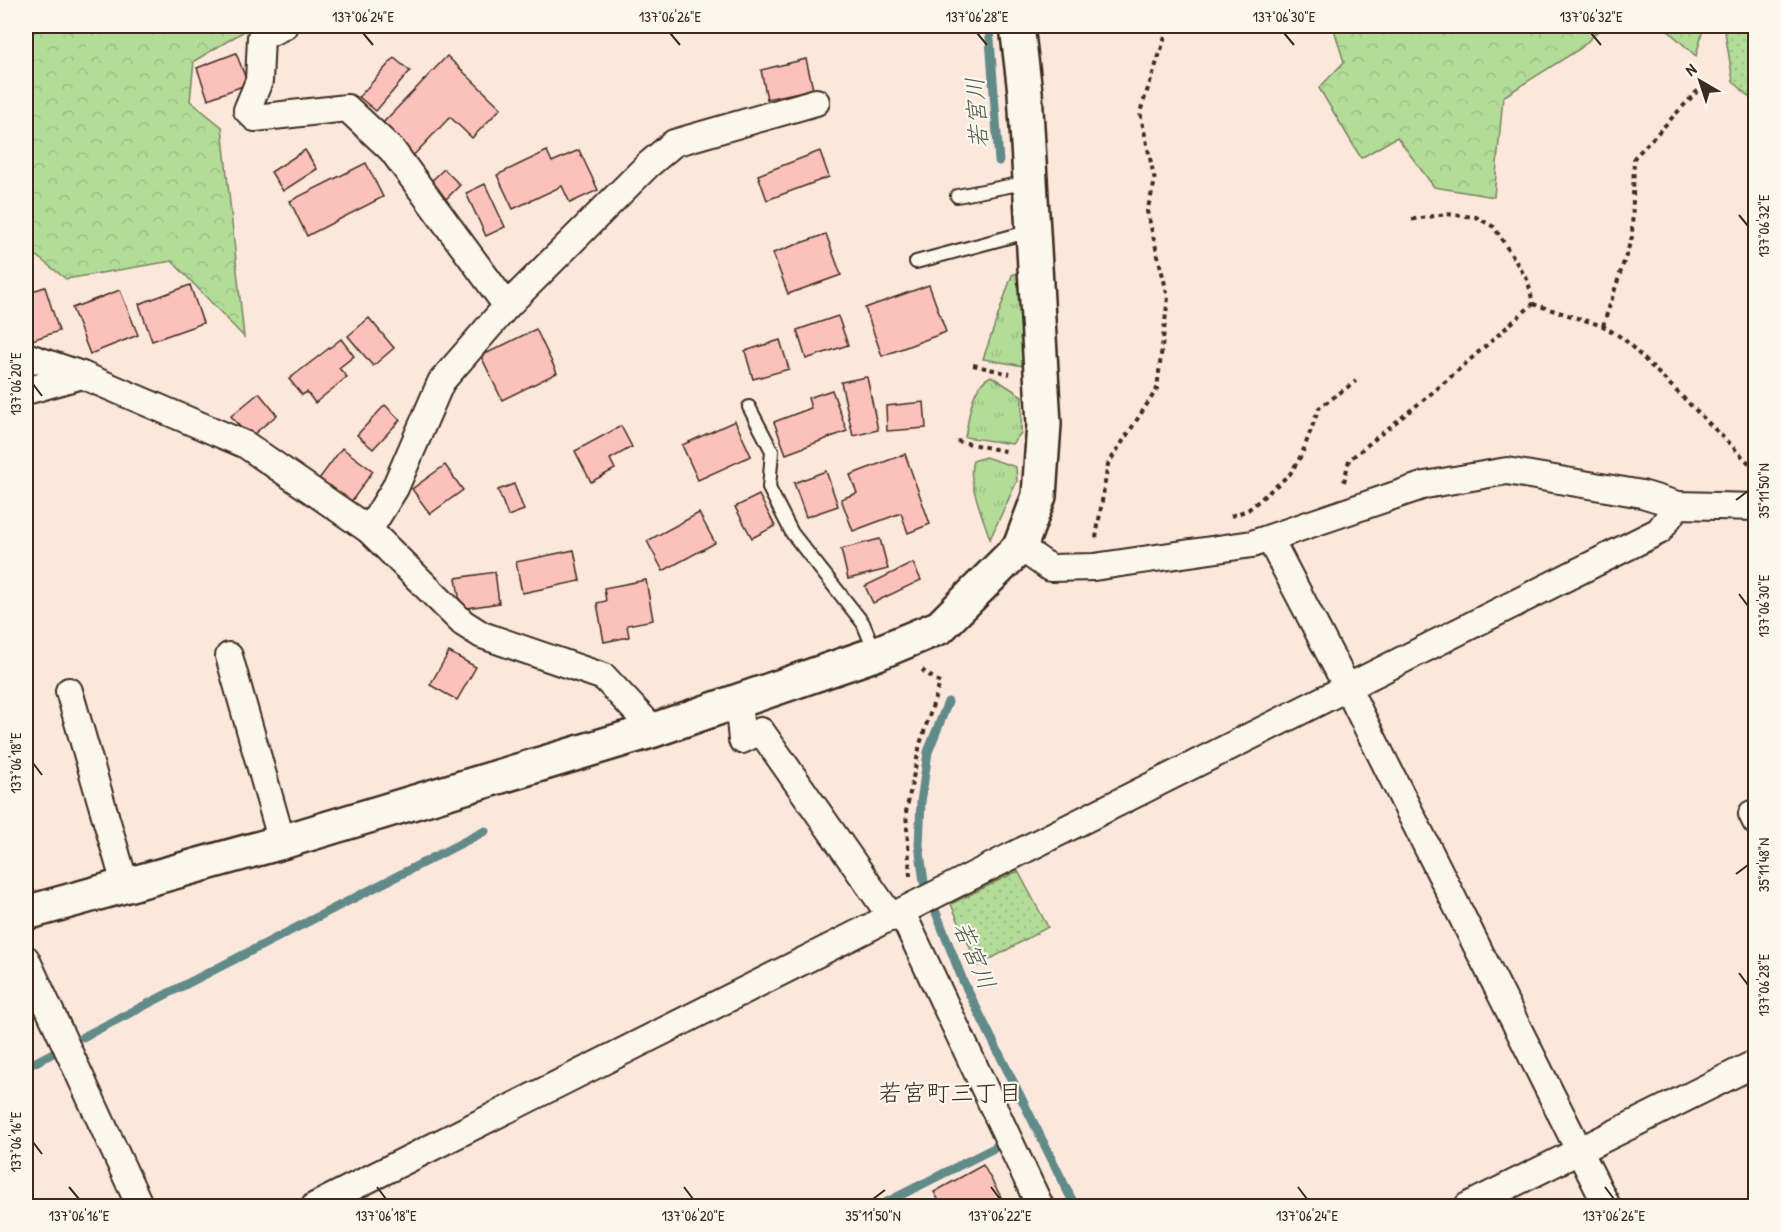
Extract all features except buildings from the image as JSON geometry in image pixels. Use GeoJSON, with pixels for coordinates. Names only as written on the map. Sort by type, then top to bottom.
{"type":"FeatureCollection","features":[{"type":"Feature","properties":{"kind":"street"},"geometry":{"type":"LineString","coordinates":[[284,26],[261,37],[259,81],[247,110],[255,118],[347,108],[392,150],[507,306]]}},
{"type":"Feature","properties":{"kind":"street"},"geometry":{"type":"LineString","coordinates":[[26,913],[282,842],[654,730],[875,654],[940,627],[1020,547],[1039,496],[1044,424],[1024,92],[1017,26]]}},
{"type":"Feature","properties":{"kind":"street"},"geometry":{"type":"LineString","coordinates":[[369,530],[395,488],[441,382],[507,306],[648,165],[674,143],[816,102]]}},
{"type":"Feature","properties":{"kind":"street"},"geometry":{"type":"LineString","coordinates":[[26,356],[82,375],[246,445],[369,530],[463,623],[482,635],[604,677],[654,730]]}},
{"type":"Feature","properties":{"kind":"street"},"geometry":{"type":"LineString","coordinates":[[26,391],[82,375]]}},
{"type":"Feature","properties":{"kind":"street"},"geometry":{"type":"LineString","coordinates":[[1020,547],[1050,568],[1094,567],[1270,539],[1425,486],[1507,471],[1642,494],[1678,505],[1755,507]]}},
{"type":"Feature","properties":{"kind":"street"},"geometry":{"type":"LineString","coordinates":[[315,1206],[913,908],[1659,531],[1678,505]]}},
{"type":"Feature","properties":{"kind":"street"},"geometry":{"type":"LineString","coordinates":[[1270,539],[1348,689],[1607,1206]]}},
{"type":"Feature","properties":{"kind":"street"},"geometry":{"type":"LineString","coordinates":[[230,656],[282,842]]}},
{"type":"Feature","properties":{"kind":"street"},"geometry":{"type":"LineString","coordinates":[[69,691],[125,884]]}},
{"type":"Feature","properties":{"kind":"street"},"geometry":{"type":"LineString","coordinates":[[738,701],[742,740],[761,731],[913,908],[1040,1206]]}},
{"type":"Feature","properties":{"kind":"street"},"geometry":{"type":"LineString","coordinates":[[26,959],[140,1206]]}},
{"type":"Feature","properties":{"kind":"street"},"geometry":{"type":"LineString","coordinates":[[1468,1206],[1755,1063]]}},
{"type":"Feature","properties":{"kind":"lane"},"geometry":{"type":"LineString","coordinates":[[957,196],[1029,182]]}},
{"type":"Feature","properties":{"kind":"lane"},"geometry":{"type":"LineString","coordinates":[[916,262],[1033,231]]}},
{"type":"Feature","properties":{"kind":"lane"},"geometry":{"type":"LineString","coordinates":[[749,407],[772,451],[769,488],[773,497],[792,533],[863,623],[875,654]]}},
{"type":"Feature","properties":{"kind":"path"},"geometry":{"type":"LineString","coordinates":[[1094,567],[1108,464],[1157,389],[1168,297],[1147,211],[1155,181],[1140,112],[1164,41],[1165,26]]}},
{"type":"Feature","properties":{"kind":"path"},"geometry":{"type":"LineString","coordinates":[[1603,326],[1632,237],[1634,158],[1707,81]]}},
{"type":"Feature","properties":{"kind":"path"},"geometry":{"type":"LineString","coordinates":[[1408,220],[1446,214],[1476,217],[1494,228],[1528,281],[1533,304]]}},
{"type":"Feature","properties":{"kind":"path"},"geometry":{"type":"LineString","coordinates":[[1533,304],[1603,326],[1624,339],[1755,470]]}},
{"type":"Feature","properties":{"kind":"path"},"geometry":{"type":"LineString","coordinates":[[1336,515],[1349,460],[1438,388],[1533,304]]}},
{"type":"Feature","properties":{"kind":"path"},"geometry":{"type":"LineString","coordinates":[[1227,517],[1248,510],[1290,474],[1302,454],[1319,408],[1356,381]]}},
{"type":"Feature","properties":{"kind":"path"},"geometry":{"type":"LineString","coordinates":[[957,441],[1041,459]]}},
{"type":"Feature","properties":{"kind":"path"},"geometry":{"type":"LineString","coordinates":[[913,908],[906,812],[920,744],[940,683],[922,670],[926,633]]}},
{"type":"Feature","properties":{"kind":"green space"},"geometry":{"type":"Polygon","coordinates":[[[26,26],[253,26],[194,61],[190,101],[222,127],[244,337],[172,261],[66,279],[26,248],[26,26]]]}},
{"type":"Feature","properties":{"kind":"green space"},"geometry":{"type":"Polygon","coordinates":[[[1333,26],[1603,26],[1581,48],[1503,97],[1494,197],[1434,187],[1397,137],[1361,158],[1319,88],[1344,62],[1333,26]]]}},
{"type":"Feature","properties":{"kind":"green space"},"geometry":{"type":"Polygon","coordinates":[[[1663,26],[1704,26],[1696,56],[1663,26]]]}},
{"type":"Feature","properties":{"kind":"green space"},"geometry":{"type":"Polygon","coordinates":[[[1724,26],[1755,26],[1755,103],[1733,81],[1724,26]]]}},
{"type":"Feature","properties":{"kind":"green space"},"geometry":{"type":"Polygon","coordinates":[[[1018,272],[1024,366],[983,359],[1012,275],[1018,272]]]}},
{"type":"Feature","properties":{"kind":"green space"},"geometry":{"type":"Polygon","coordinates":[[[991,376],[1022,396],[1021,433],[1012,444],[965,437],[975,394],[984,381],[991,376]]]}},
{"type":"Feature","properties":{"kind":"green space"},"geometry":{"type":"Polygon","coordinates":[[[985,457],[1016,467],[1017,481],[990,539],[977,499],[971,468],[973,461],[985,457]]]}},
{"type":"Feature","properties":{"kind":"green space"},"geometry":{"type":"Polygon","coordinates":[[[1018,871],[1048,927],[978,966],[951,904],[1018,871]]]}},
{"type":"Feature","properties":{"kind":"waterway","name":"若宮川"},"geometry":{"type":"LineString","coordinates":[[989,26],[999,161]]}},
{"type":"Feature","properties":{"kind":"waterway","name":"若宮川"},"geometry":{"type":"LineString","coordinates":[[948,702],[928,752],[921,802],[919,845],[924,882],[963,981],[1075,1206]]}},
{"type":"Feature","properties":{"kind":"waterway"},"geometry":{"type":"LineString","coordinates":[[83,1037],[485,831]]}},
{"type":"Feature","properties":{"kind":"waterway"},"geometry":{"type":"LineString","coordinates":[[26,1067],[59,1050]]}},
{"type":"Feature","properties":{"kind":"waterway"},"geometry":{"type":"LineString","coordinates":[[879,1206],[998,1146]]}},
{"type":"Feature","properties":{"kind":"district","name":"若宮町三丁目"},"geometry":{"type":"Point","coordinates":[950,1092]}}]}
